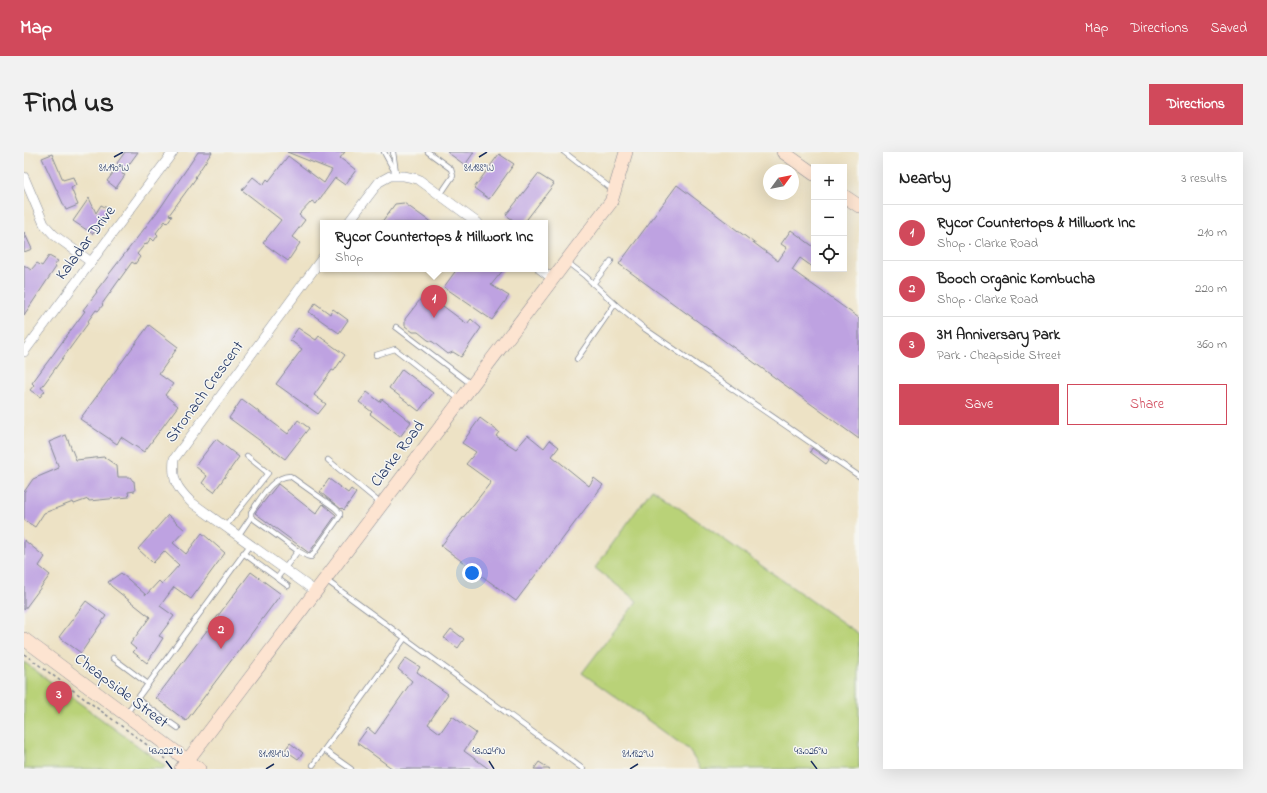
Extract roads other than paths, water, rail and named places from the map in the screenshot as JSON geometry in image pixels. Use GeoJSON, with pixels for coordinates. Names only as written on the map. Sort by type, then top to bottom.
{"type":"FeatureCollection","features":[{"type":"Feature","properties":{"kind":"main road","name":"Clarke Road"},"geometry":{"type":"LineString","coordinates":[[184,765],[611,202],[626,152]]}},
{"type":"Feature","properties":{"kind":"main road"},"geometry":{"type":"LineString","coordinates":[[783,152],[811,172]]}},
{"type":"Feature","properties":{"kind":"main road"},"geometry":{"type":"LineString","coordinates":[[847,198],[859,206]]}},
{"type":"Feature","properties":{"kind":"main road","name":"Cheapside Street"},"geometry":{"type":"LineString","coordinates":[[24,639],[126,715],[184,765],[199,769]]}},
{"type":"Feature","properties":{"kind":"street","name":"Kaladar Drive"},"geometry":{"type":"LineString","coordinates":[[24,352],[173,152]]}},
{"type":"Feature","properties":{"kind":"street"},"geometry":{"type":"LineString","coordinates":[[350,220],[379,182],[390,176],[404,176],[418,179],[474,220]]}},
{"type":"Feature","properties":{"kind":"street"},"geometry":{"type":"LineString","coordinates":[[24,177],[44,224],[54,235],[91,262]]}},
{"type":"Feature","properties":{"kind":"street","name":"Stronach Crescent"},"geometry":{"type":"LineString","coordinates":[[315,591],[191,502],[179,489],[173,473],[174,459],[320,261]]}},
{"type":"Feature","properties":{"kind":"street"},"geometry":{"type":"LineString","coordinates":[[544,272],[553,278]]}},
{"type":"Feature","properties":{"kind":"lane"},"geometry":{"type":"LineString","coordinates":[[384,152],[397,176]]}},
{"type":"Feature","properties":{"kind":"lane"},"geometry":{"type":"LineString","coordinates":[[393,152],[397,176]]}},
{"type":"Feature","properties":{"kind":"lane"},"geometry":{"type":"LineString","coordinates":[[428,152],[451,169],[453,176],[440,195]]}},
{"type":"Feature","properties":{"kind":"lane"},"geometry":{"type":"LineString","coordinates":[[564,152],[614,191]]}},
{"type":"Feature","properties":{"kind":"lane"},"geometry":{"type":"LineString","coordinates":[[593,284],[611,261]]}},
{"type":"Feature","properties":{"kind":"lane"},"geometry":{"type":"LineString","coordinates":[[566,262],[585,276],[645,329],[859,476]]}},
{"type":"Feature","properties":{"kind":"lane"},"geometry":{"type":"LineString","coordinates":[[577,359],[615,304]]}},
{"type":"Feature","properties":{"kind":"lane"},"geometry":{"type":"LineString","coordinates":[[396,327],[472,385]]}},
{"type":"Feature","properties":{"kind":"lane"},"geometry":{"type":"LineString","coordinates":[[376,355],[395,349],[460,400]]}},
{"type":"Feature","properties":{"kind":"lane"},"geometry":{"type":"LineString","coordinates":[[225,527],[268,473],[247,456]]}},
{"type":"Feature","properties":{"kind":"lane"},"geometry":{"type":"LineString","coordinates":[[328,460],[381,504]]}},
{"type":"Feature","properties":{"kind":"lane"},"geometry":{"type":"LineString","coordinates":[[238,536],[252,517],[251,512],[270,486],[285,476],[290,476],[340,513],[340,516],[311,557],[298,551],[252,517]]}},
{"type":"Feature","properties":{"kind":"lane"},"geometry":{"type":"LineString","coordinates":[[126,715],[250,544]]}},
{"type":"Feature","properties":{"kind":"lane"},"geometry":{"type":"LineString","coordinates":[[277,578],[298,551]]}},
{"type":"Feature","properties":{"kind":"lane"},"geometry":{"type":"LineString","coordinates":[[243,553],[288,586]]}},
{"type":"Feature","properties":{"kind":"lane"},"geometry":{"type":"LineString","coordinates":[[325,579],[583,769]]}},
{"type":"Feature","properties":{"kind":"lane"},"geometry":{"type":"LineString","coordinates":[[312,765],[405,638]]}},
{"type":"Feature","properties":{"kind":"lane"},"geometry":{"type":"LineString","coordinates":[[113,658],[148,684]]}},
{"type":"Feature","properties":{"kind":"lane"},"geometry":{"type":"LineString","coordinates":[[137,699],[178,728]]}},
{"type":"Feature","properties":{"kind":"lane"},"geometry":{"type":"LineString","coordinates":[[324,750],[350,769]]}},
{"type":"Feature","properties":{"kind":"place","name":"Rycor Countertops & Millwork Inc"},"geometry":{"type":"Point","coordinates":[434,318]}},
{"type":"Feature","properties":{"kind":"place","name":"Booch Organic Kombucha"},"geometry":{"type":"Point","coordinates":[221,649]}},
{"type":"Feature","properties":{"kind":"place","name":"3M Anniversary Park"},"geometry":{"type":"Point","coordinates":[59,714]}}]}
